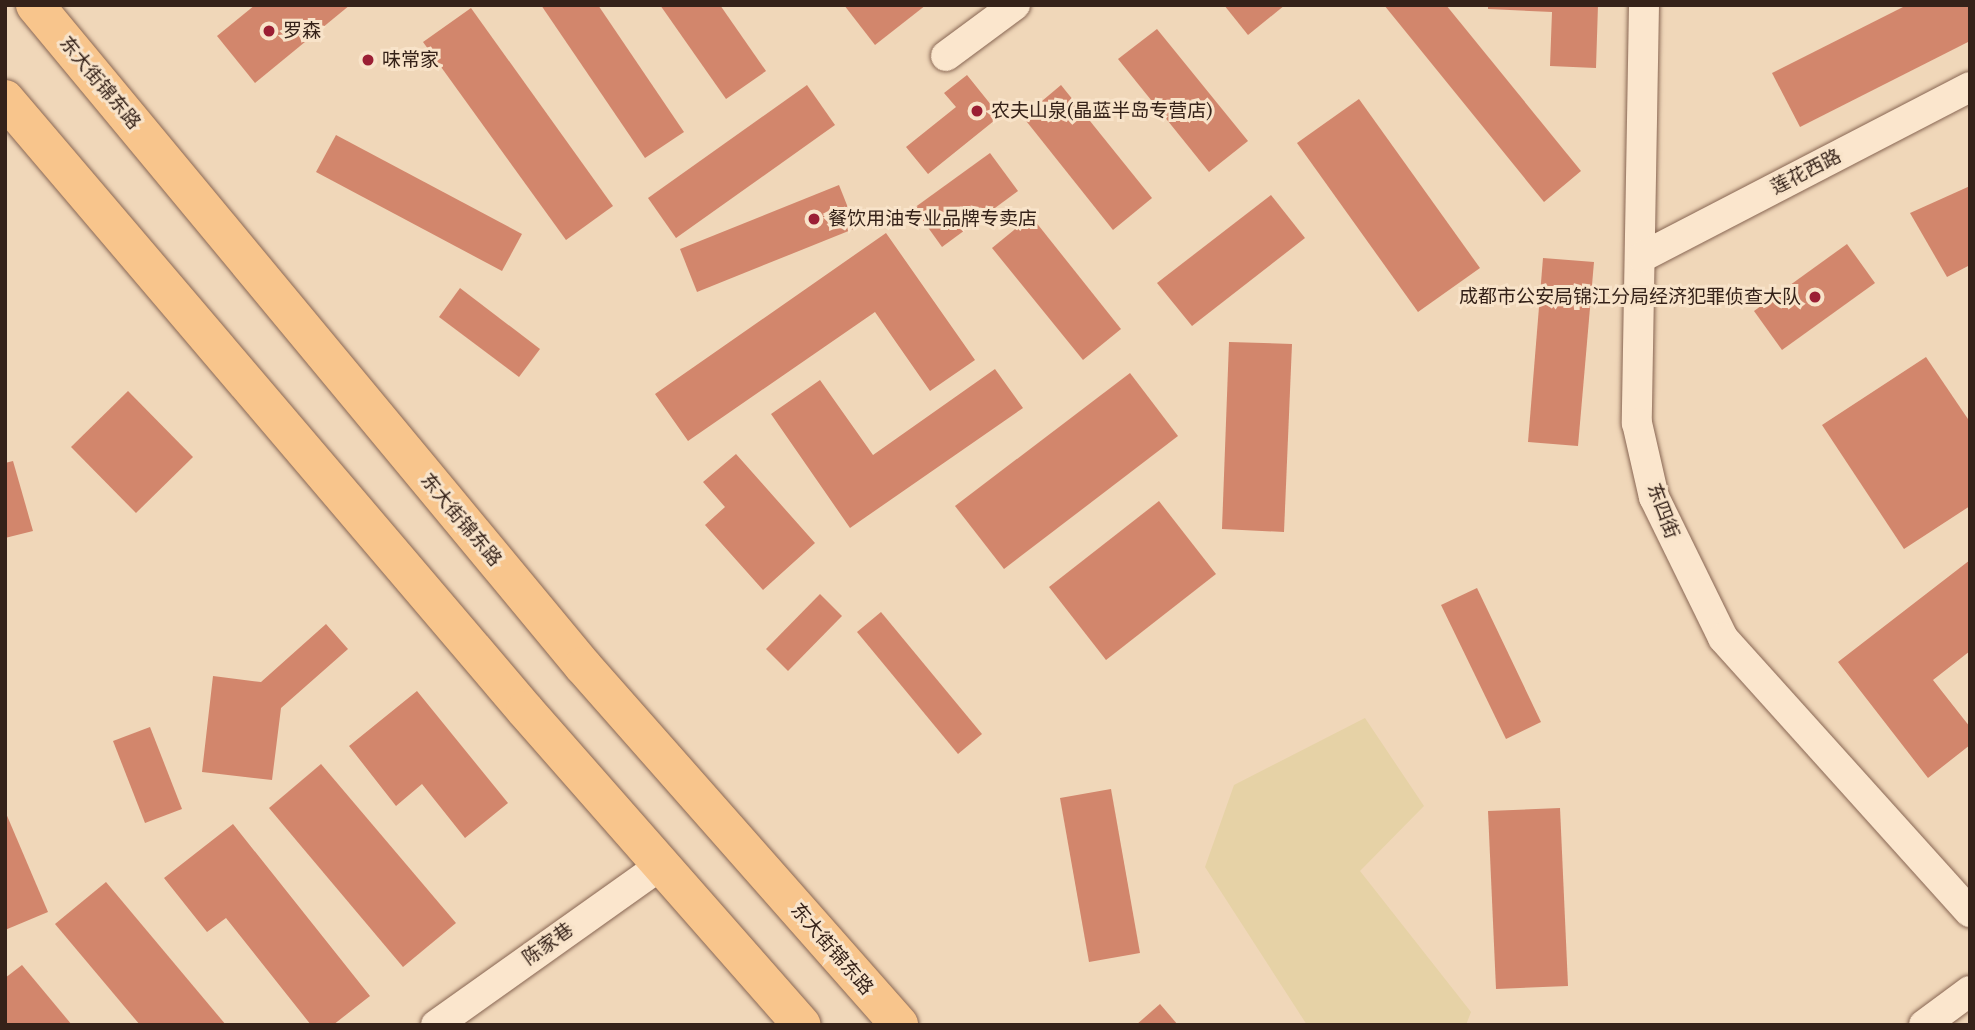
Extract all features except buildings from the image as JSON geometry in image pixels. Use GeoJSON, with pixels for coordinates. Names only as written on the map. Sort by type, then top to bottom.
{"type":"FeatureCollection","features":[{"type":"Feature","properties":{"kind":"main road","name":"东大街锦东路"},"geometry":{"type":"LineString","coordinates":[[35,5],[583,666],[899,1025]]}},
{"type":"Feature","properties":{"kind":"main road"},"geometry":{"type":"LineString","coordinates":[[5,99],[661,865],[802,1025]]}},
{"type":"Feature","properties":{"kind":"street"},"geometry":{"type":"LineString","coordinates":[[946,56],[1015,5]]}},
{"type":"Feature","properties":{"kind":"street","name":"东四街"},"geometry":{"type":"LineString","coordinates":[[1644,5],[1642,257],[1637,423],[1654,497],[1689,575],[1723,638],[1970,912]]}},
{"type":"Feature","properties":{"kind":"street","name":"莲花西路"},"geometry":{"type":"LineString","coordinates":[[1642,257],[1970,87]]}},
{"type":"Feature","properties":{"kind":"street","name":"陈家巷"},"geometry":{"type":"LineString","coordinates":[[436,1025],[661,865]]}},
{"type":"Feature","properties":{"kind":"street"},"geometry":{"type":"LineString","coordinates":[[1924,1025],[1970,991]]}},
{"type":"Feature","properties":{"kind":"shaded area"},"geometry":{"type":"Polygon","coordinates":[[[1365,718],[1424,806],[1360,871],[1471,1012],[1466,1025],[1307,1025],[1205,867],[1234,785],[1365,718]]]}},
{"type":"Feature","properties":{"kind":"place","name":"罗森"},"geometry":{"type":"Point","coordinates":[269,31]}},
{"type":"Feature","properties":{"kind":"place","name":"味常家"},"geometry":{"type":"Point","coordinates":[368,60]}},
{"type":"Feature","properties":{"kind":"place","name":"农夫山泉(晶蓝半岛专营店)"},"geometry":{"type":"Point","coordinates":[977,111]}},
{"type":"Feature","properties":{"kind":"place","name":"餐饮用油专业品牌专卖店"},"geometry":{"type":"Point","coordinates":[814,219]}},
{"type":"Feature","properties":{"kind":"place","name":"成都市公安局锦江分局经济犯罪侦查大队"},"geometry":{"type":"Point","coordinates":[1815,297]}}]}
